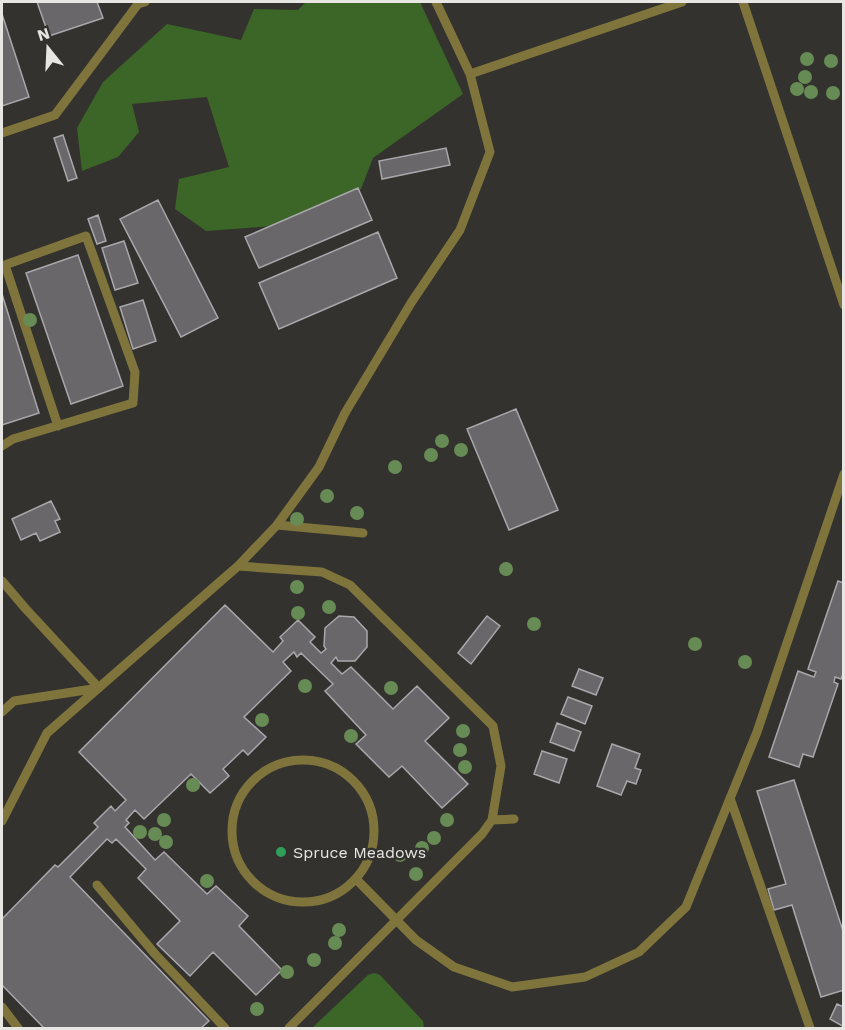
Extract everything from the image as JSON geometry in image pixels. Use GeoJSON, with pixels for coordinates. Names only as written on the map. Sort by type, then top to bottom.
{"type":"FeatureCollection","features":[{"type":"Feature","properties":{"kind":"lane"},"geometry":{"type":"LineString","coordinates":[[2,133],[55,115],[140,2]]}},
{"type":"Feature","properties":{"kind":"lane"},"geometry":{"type":"LineString","coordinates":[[2,821],[47,733],[238,566],[277,525],[319,467],[345,413],[411,303],[460,230],[489,152],[470,74],[436,2]]}},
{"type":"Feature","properties":{"kind":"lane"},"geometry":{"type":"LineString","coordinates":[[470,74],[682,2]]}},
{"type":"Feature","properties":{"kind":"lane"},"geometry":{"type":"LineString","coordinates":[[743,2],[843,305]]}},
{"type":"Feature","properties":{"kind":"lane"},"geometry":{"type":"LineString","coordinates":[[2,446],[13,439],[58,426],[133,403],[135,372],[86,236],[3,266],[58,426]]}},
{"type":"Feature","properties":{"kind":"lane"},"geometry":{"type":"LineString","coordinates":[[356,879],[416,940],[454,967],[512,987],[585,977],[639,952],[686,907],[757,732],[843,474]]}},
{"type":"Feature","properties":{"kind":"lane"},"geometry":{"type":"LineString","coordinates":[[277,525],[363,533]]}},
{"type":"Feature","properties":{"kind":"lane"},"geometry":{"type":"LineString","coordinates":[[238,566],[322,572],[350,585],[493,726],[501,766],[492,820],[482,834],[289,1029]]}},
{"type":"Feature","properties":{"kind":"lane"},"geometry":{"type":"LineString","coordinates":[[2,581],[99,688]]}},
{"type":"Feature","properties":{"kind":"lane"},"geometry":{"type":"LineString","coordinates":[[2,712],[14,701],[99,688]]}},
{"type":"Feature","properties":{"kind":"lane"},"geometry":{"type":"LineString","coordinates":[[312,759],[323,762],[333,765],[352,778],[366,795],[374,817],[375,839],[369,861],[356,879],[337,894],[313,902],[288,901],[280,898],[265,892],[246,876],[235,854],[231,829],[236,805],[249,784],[268,768],[289,760],[312,759]]}},
{"type":"Feature","properties":{"kind":"lane"},"geometry":{"type":"LineString","coordinates":[[730,798],[810,1029]]}},
{"type":"Feature","properties":{"kind":"lane"},"geometry":{"type":"LineString","coordinates":[[492,820],[514,819]]}},
{"type":"Feature","properties":{"kind":"lane"},"geometry":{"type":"LineString","coordinates":[[97,885],[155,954],[225,1029]]}},
{"type":"Feature","properties":{"kind":"lane"},"geometry":{"type":"LineString","coordinates":[[2,1006],[18,1029]]}},
{"type":"Feature","properties":{"kind":"green space"},"geometry":{"type":"Polygon","coordinates":[[[306,2],[420,2],[463,94],[373,158],[361,189],[273,226],[206,231],[175,209],[179,179],[229,167],[207,97],[132,104],[139,132],[118,157],[82,171],[77,128],[103,82],[167,24],[241,40],[254,9],[298,10],[306,2]]]}},
{"type":"Feature","properties":{"kind":"green space"},"geometry":{"type":"Polygon","coordinates":[[[374,973],[380,975],[423,1021],[424,1028],[312,1028],[368,975],[374,973]]]}},
{"type":"Feature","properties":{"kind":"building"},"geometry":{"type":"Polygon","coordinates":[[[37,2],[97,2],[103,18],[49,36],[37,2]]]}},
{"type":"Feature","properties":{"kind":"building"},"geometry":{"type":"Polygon","coordinates":[[[2,14],[29,97],[2,106],[2,14]]]}},
{"type":"Feature","properties":{"kind":"building"},"geometry":{"type":"Polygon","coordinates":[[[63,135],[77,178],[68,181],[54,138],[63,135]]]}},
{"type":"Feature","properties":{"kind":"building"},"geometry":{"type":"Polygon","coordinates":[[[446,148],[450,165],[382,179],[379,161],[446,148]]]}},
{"type":"Feature","properties":{"kind":"building"},"geometry":{"type":"Polygon","coordinates":[[[358,188],[372,220],[259,268],[245,237],[358,188]]]}},
{"type":"Feature","properties":{"kind":"building"},"geometry":{"type":"Polygon","coordinates":[[[158,200],[218,318],[181,337],[120,219],[158,200]]]}},
{"type":"Feature","properties":{"kind":"building"},"geometry":{"type":"Polygon","coordinates":[[[98,215],[106,241],[97,244],[88,219],[98,215]]]}},
{"type":"Feature","properties":{"kind":"building"},"geometry":{"type":"Polygon","coordinates":[[[378,232],[397,278],[279,329],[259,283],[378,232]]]}},
{"type":"Feature","properties":{"kind":"building"},"geometry":{"type":"Polygon","coordinates":[[[124,241],[138,283],[115,290],[102,248],[124,241]]]}},
{"type":"Feature","properties":{"kind":"building"},"geometry":{"type":"Polygon","coordinates":[[[78,255],[123,386],[71,404],[26,273],[78,255]]]}},
{"type":"Feature","properties":{"kind":"building"},"geometry":{"type":"Polygon","coordinates":[[[2,294],[39,413],[2,425],[2,294]]]}},
{"type":"Feature","properties":{"kind":"building"},"geometry":{"type":"Polygon","coordinates":[[[143,300],[156,341],[133,349],[120,307],[143,300]]]}},
{"type":"Feature","properties":{"kind":"building"},"geometry":{"type":"Polygon","coordinates":[[[516,409],[558,510],[509,530],[467,429],[516,409]]]}},
{"type":"Feature","properties":{"kind":"building"},"geometry":{"type":"Polygon","coordinates":[[[51,501],[60,519],[55,521],[60,532],[40,541],[36,533],[21,540],[12,519],[51,501]]]}},
{"type":"Feature","properties":{"kind":"building"},"geometry":{"type":"Polygon","coordinates":[[[838,581],[844,583],[844,671],[841,679],[835,677],[834,682],[838,684],[813,757],[803,754],[799,767],[769,757],[798,671],[814,677],[816,672],[808,669],[838,581]]]}},
{"type":"Feature","properties":{"kind":"building"},"geometry":{"type":"Polygon","coordinates":[[[225,605],[273,652],[283,641],[280,637],[298,620],[315,637],[310,642],[321,653],[326,649],[324,646],[325,628],[339,616],[354,617],[367,631],[367,647],[355,661],[338,661],[336,657],[331,663],[342,674],[351,667],[393,709],[417,686],[449,718],[425,741],[468,784],[442,808],[402,766],[389,777],[356,744],[366,735],[325,691],[333,684],[301,653],[297,657],[294,652],[283,662],[291,671],[244,717],[266,737],[248,755],[243,750],[223,769],[229,776],[210,793],[191,774],[144,819],[135,810],[126,820],[129,823],[125,827],[155,860],[164,852],[207,894],[216,886],[248,916],[239,926],[282,970],[256,995],[213,952],[190,976],[157,944],[180,921],[138,878],[146,869],[116,839],[112,843],[107,839],[70,877],[209,1021],[201,1028],[44,1028],[2,985],[2,919],[55,865],[58,867],[98,827],[94,823],[111,806],[115,811],[126,800],[79,752],[225,605]]]}},
{"type":"Feature","properties":{"kind":"building"},"geometry":{"type":"Polygon","coordinates":[[[487,616],[500,626],[471,664],[458,653],[487,616]]]}},
{"type":"Feature","properties":{"kind":"building"},"geometry":{"type":"Polygon","coordinates":[[[579,669],[603,678],[596,695],[572,686],[579,669]]]}},
{"type":"Feature","properties":{"kind":"building"},"geometry":{"type":"Polygon","coordinates":[[[568,697],[592,706],[585,724],[561,714],[568,697]]]}},
{"type":"Feature","properties":{"kind":"building"},"geometry":{"type":"Polygon","coordinates":[[[557,723],[581,732],[574,751],[550,742],[557,723]]]}},
{"type":"Feature","properties":{"kind":"building"},"geometry":{"type":"Polygon","coordinates":[[[612,744],[640,754],[635,768],[641,770],[636,784],[627,781],[621,795],[597,786],[612,744]]]}},
{"type":"Feature","properties":{"kind":"building"},"geometry":{"type":"Polygon","coordinates":[[[542,751],[567,759],[559,783],[534,774],[542,751]]]}},
{"type":"Feature","properties":{"kind":"building"},"geometry":{"type":"Polygon","coordinates":[[[794,780],[844,934],[844,990],[821,997],[792,905],[774,910],[768,889],[786,884],[757,791],[794,780]]]}},
{"type":"Feature","properties":{"kind":"building"},"geometry":{"type":"Polygon","coordinates":[[[837,1004],[844,1007],[844,1027],[830,1019],[837,1004]]]}},
{"type":"Feature","properties":{"kind":"place","name":"Spruce Meadows"},"geometry":{"type":"Point","coordinates":[281,852]}}]}
